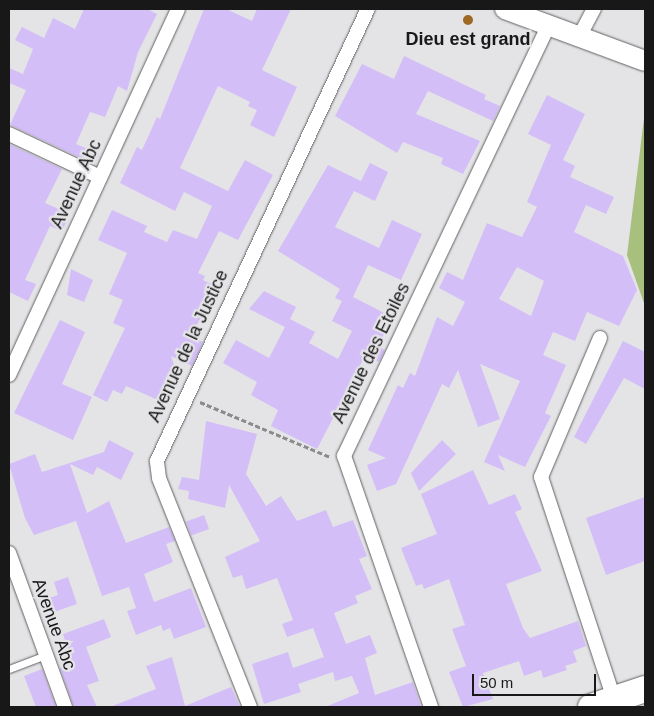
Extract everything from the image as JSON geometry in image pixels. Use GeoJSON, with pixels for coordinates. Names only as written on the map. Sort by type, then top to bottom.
{"type":"FeatureCollection","features":[{"type":"Feature","properties":{"kind":"highway"},"geometry":{"type":"LineString","coordinates":[[602,703],[645,689]]}},
{"type":"Feature","properties":{"kind":"main road"},"geometry":{"type":"LineString","coordinates":[[505,9],[645,61]]}},
{"type":"Feature","properties":{"kind":"street","name":"Avenue Abc"},"geometry":{"type":"LineString","coordinates":[[9,375],[178,9]]}},
{"type":"Feature","properties":{"kind":"street","name":"Avenue de la Justice"},"geometry":{"type":"LineString","coordinates":[[250,707],[157,469],[184,396],[368,9]]}},
{"type":"Feature","properties":{"kind":"street"},"geometry":{"type":"LineString","coordinates":[[579,38],[594,9]]}},
{"type":"Feature","properties":{"kind":"street","name":"Avenue des Etoiles"},"geometry":{"type":"LineString","coordinates":[[344,463],[346,448],[548,26]]}},
{"type":"Feature","properties":{"kind":"street"},"geometry":{"type":"LineString","coordinates":[[9,134],[100,177]]}},
{"type":"Feature","properties":{"kind":"street"},"geometry":{"type":"LineString","coordinates":[[600,338],[541,477],[602,703]]}},
{"type":"Feature","properties":{"kind":"street"},"geometry":{"type":"LineString","coordinates":[[344,463],[431,707]]}},
{"type":"Feature","properties":{"kind":"street","name":"Avenue Abc"},"geometry":{"type":"LineString","coordinates":[[9,553],[65,707]]}},
{"type":"Feature","properties":{"kind":"lane"},"geometry":{"type":"LineString","coordinates":[[9,669],[46,655]]}},
{"type":"Feature","properties":{"kind":"path"},"geometry":{"type":"LineString","coordinates":[[184,396],[344,463]]}},
{"type":"Feature","properties":{"kind":"green space"},"geometry":{"type":"Polygon","coordinates":[[[645,110],[645,306],[627,255],[645,110]]]}},
{"type":"Feature","properties":{"kind":"building"},"geometry":{"type":"Polygon","coordinates":[[[84,9],[147,9],[157,14],[138,52],[127,91],[118,86],[105,117],[90,112],[76,144],[99,154],[94,164],[10,125],[26,90],[9,83],[9,68],[23,74],[33,49],[15,40],[22,27],[44,38],[53,18],[75,29],[84,9]]]}},
{"type":"Feature","properties":{"kind":"building"},"geometry":{"type":"Polygon","coordinates":[[[204,9],[226,9],[252,21],[257,9],[291,9],[262,70],[297,87],[274,137],[250,125],[257,110],[248,106],[250,102],[218,86],[180,168],[228,191],[245,160],[273,175],[238,240],[219,231],[198,273],[205,276],[203,280],[219,288],[190,336],[203,342],[192,366],[171,356],[179,379],[165,403],[126,386],[122,394],[113,390],[107,402],[93,395],[125,328],[113,323],[123,300],[109,294],[127,253],[98,240],[112,210],[147,226],[144,232],[167,242],[173,230],[197,239],[212,206],[184,192],[175,211],[120,183],[137,147],[142,150],[157,117],[160,119],[204,9]]]}},
{"type":"Feature","properties":{"kind":"building"},"geometry":{"type":"Polygon","coordinates":[[[404,56],[486,95],[484,99],[500,106],[493,121],[428,91],[416,114],[480,141],[463,174],[441,164],[443,158],[403,142],[397,153],[335,116],[362,64],[394,79],[404,56]]]}},
{"type":"Feature","properties":{"kind":"building"},"geometry":{"type":"Polygon","coordinates":[[[547,95],[585,114],[563,160],[575,166],[570,177],[614,197],[606,214],[586,205],[574,232],[623,256],[637,290],[619,326],[587,312],[575,341],[553,332],[543,355],[566,365],[545,413],[551,416],[525,467],[498,455],[505,471],[484,462],[520,381],[480,364],[500,419],[478,427],[458,370],[449,388],[442,384],[396,484],[377,491],[367,465],[386,458],[368,450],[398,385],[403,388],[410,373],[415,376],[437,317],[453,326],[465,302],[439,288],[447,272],[463,280],[487,223],[522,237],[537,207],[527,202],[551,145],[528,134],[547,95]],[[517,267],[499,299],[531,316],[544,281],[517,267]]]}},
{"type":"Feature","properties":{"kind":"building"},"geometry":{"type":"Polygon","coordinates":[[[9,144],[62,169],[45,203],[70,214],[62,231],[50,226],[25,280],[36,284],[28,301],[9,292],[9,144]]]}},
{"type":"Feature","properties":{"kind":"building"},"geometry":{"type":"Polygon","coordinates":[[[370,163],[388,172],[375,201],[354,191],[335,227],[379,248],[392,220],[422,234],[401,280],[368,265],[353,297],[392,317],[378,347],[385,350],[379,362],[365,356],[317,449],[271,426],[278,410],[251,395],[257,382],[223,363],[236,340],[269,358],[285,327],[249,309],[264,291],[296,307],[290,319],[315,332],[309,343],[338,359],[352,331],[332,321],[342,301],[335,298],[340,289],[278,251],[328,165],[361,181],[370,163]]]}},
{"type":"Feature","properties":{"kind":"building"},"geometry":{"type":"Polygon","coordinates":[[[71,269],[93,280],[84,302],[67,295],[71,269]]]}},
{"type":"Feature","properties":{"kind":"building"},"geometry":{"type":"Polygon","coordinates":[[[60,320],[85,332],[62,384],[92,397],[73,440],[14,413],[60,320]]]}},
{"type":"Feature","properties":{"kind":"building"},"geometry":{"type":"Polygon","coordinates":[[[623,341],[645,352],[645,389],[624,378],[586,444],[574,437],[623,341]]]}},
{"type":"Feature","properties":{"kind":"building"},"geometry":{"type":"Polygon","coordinates":[[[206,421],[257,434],[246,474],[266,506],[281,496],[297,521],[326,510],[333,527],[353,520],[367,556],[359,559],[372,589],[355,596],[358,603],[334,613],[346,644],[370,635],[377,653],[365,658],[375,695],[413,682],[421,707],[325,707],[359,693],[352,676],[335,681],[333,672],[298,684],[301,692],[264,704],[252,664],[288,652],[293,668],[324,657],[313,628],[287,637],[282,624],[293,620],[277,578],[246,589],[242,575],[233,578],[225,557],[260,541],[229,485],[225,508],[188,499],[189,491],[178,489],[182,477],[199,480],[206,421]]]}},
{"type":"Feature","properties":{"kind":"building"},"geometry":{"type":"Polygon","coordinates":[[[109,440],[134,453],[121,480],[97,467],[93,475],[70,464],[87,513],[109,501],[126,543],[169,527],[175,541],[166,544],[173,562],[144,574],[154,602],[191,588],[206,627],[174,639],[170,628],[163,631],[161,625],[136,635],[127,611],[136,608],[129,587],[102,596],[76,521],[34,535],[25,518],[9,464],[35,454],[42,472],[104,452],[109,440]]]}},
{"type":"Feature","properties":{"kind":"building"},"geometry":{"type":"Polygon","coordinates":[[[442,440],[456,454],[419,491],[411,473],[442,440]]]}},
{"type":"Feature","properties":{"kind":"building"},"geometry":{"type":"Polygon","coordinates":[[[473,470],[489,505],[515,494],[522,509],[515,512],[542,571],[506,584],[523,628],[530,638],[578,621],[586,646],[573,651],[577,662],[565,666],[567,670],[543,678],[541,670],[524,676],[519,661],[483,673],[493,699],[463,707],[449,672],[466,666],[452,629],[465,625],[449,579],[424,589],[422,584],[416,586],[401,548],[437,534],[421,494],[473,470]]]}},
{"type":"Feature","properties":{"kind":"building"},"geometry":{"type":"Polygon","coordinates":[[[645,497],[645,561],[606,575],[586,518],[645,497]]]}},
{"type":"Feature","properties":{"kind":"building"},"geometry":{"type":"Polygon","coordinates":[[[204,515],[209,529],[191,536],[186,521],[204,515]]]}},
{"type":"Feature","properties":{"kind":"building"},"geometry":{"type":"Polygon","coordinates":[[[68,577],[77,604],[51,613],[46,599],[58,595],[54,582],[68,577]]]}},
{"type":"Feature","properties":{"kind":"building"},"geometry":{"type":"Polygon","coordinates":[[[104,619],[111,637],[86,647],[99,681],[87,685],[97,707],[74,707],[60,668],[72,663],[63,634],[104,619]]]}},
{"type":"Feature","properties":{"kind":"building"},"geometry":{"type":"Polygon","coordinates":[[[172,657],[185,706],[231,687],[240,707],[110,707],[156,689],[146,666],[172,657]]]}},
{"type":"Feature","properties":{"kind":"building"},"geometry":{"type":"Polygon","coordinates":[[[42,669],[56,707],[36,707],[24,676],[42,669]]]}},
{"type":"Feature","properties":{"kind":"place","name":"Dieu est grand"},"geometry":{"type":"Point","coordinates":[468,20]}}]}
